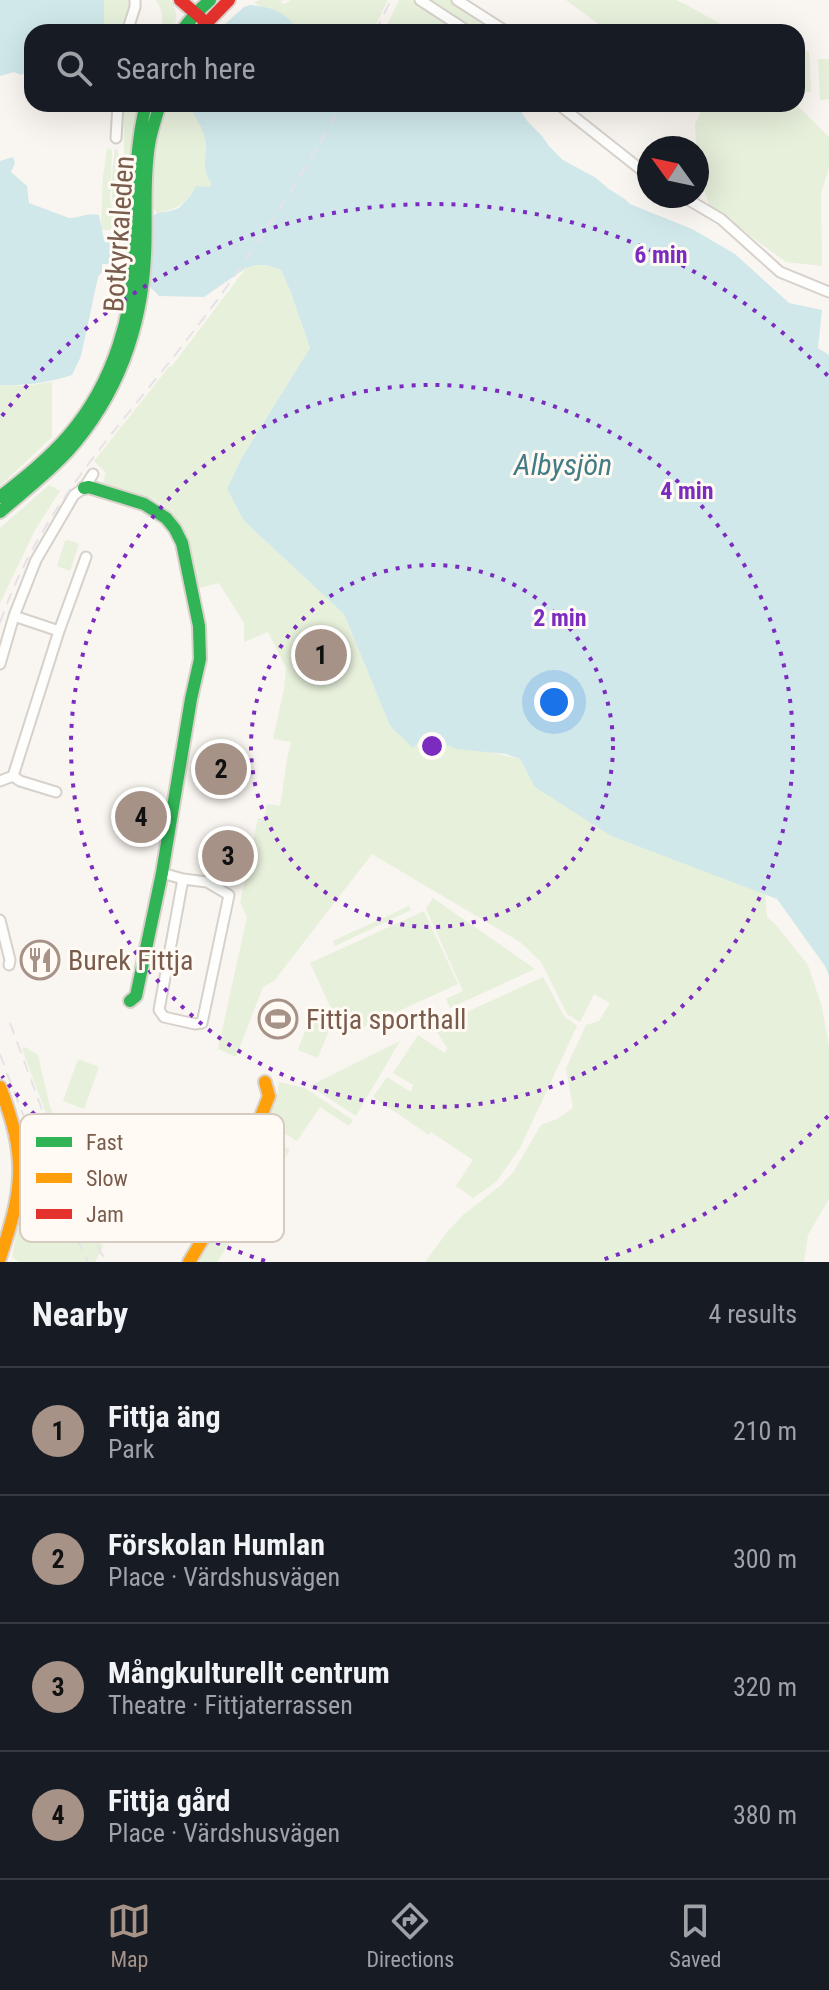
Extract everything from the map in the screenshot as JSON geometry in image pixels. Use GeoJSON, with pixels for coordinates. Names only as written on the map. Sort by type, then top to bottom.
{"type":"FeatureCollection","features":[{"type":"Feature","properties":{"kind":"street"},"geometry":{"type":"LineString","coordinates":[[130,24],[135,0]]}},
{"type":"Feature","properties":{"kind":"street"},"geometry":{"type":"LineString","coordinates":[[178,0],[199,6],[207,21]]}},
{"type":"Feature","properties":{"kind":"street"},"geometry":{"type":"LineString","coordinates":[[178,0],[181,24]]}},
{"type":"Feature","properties":{"kind":"street"},"geometry":{"type":"LineString","coordinates":[[205,24],[229,0]]}},
{"type":"Feature","properties":{"kind":"street"},"geometry":{"type":"LineString","coordinates":[[420,0],[457,24]]}},
{"type":"Feature","properties":{"kind":"street"},"geometry":{"type":"LineString","coordinates":[[457,0],[494,24]]}},
{"type":"Feature","properties":{"kind":"street"},"geometry":{"type":"LineString","coordinates":[[186,24],[199,6]]}},
{"type":"Feature","properties":{"kind":"street"},"geometry":{"type":"LineString","coordinates":[[116,138],[118,112]]}},
{"type":"Feature","properties":{"kind":"street","name":"Botkyrkaleden"},"geometry":{"type":"LineString","coordinates":[[0,497],[37,467],[77,426],[93,403],[125,329],[136,299],[145,257],[136,153],[144,112]]}},
{"type":"Feature","properties":{"kind":"street","name":"Botkyrkaleden"},"geometry":{"type":"LineString","coordinates":[[140,211],[148,150],[158,112]]}},
{"type":"Feature","properties":{"kind":"street"},"geometry":{"type":"LineString","coordinates":[[568,112],[637,167]]}},
{"type":"Feature","properties":{"kind":"street"},"geometry":{"type":"LineString","coordinates":[[702,208],[721,219],[780,272],[829,292]]}},
{"type":"Feature","properties":{"kind":"street","name":"Botkyrkaleden"},"geometry":{"type":"LineString","coordinates":[[0,512],[67,453],[93,420],[120,371],[137,326],[136,299]]}},
{"type":"Feature","properties":{"kind":"street"},"geometry":{"type":"LineString","coordinates":[[84,488],[93,474]]}},
{"type":"Feature","properties":{"kind":"street"},"geometry":{"type":"LineString","coordinates":[[0,663],[36,560],[79,489],[89,487],[153,509],[169,518],[182,543],[201,642],[200,659],[142,971],[136,996],[130,1001]]}},
{"type":"Feature","properties":{"kind":"street"},"geometry":{"type":"LineString","coordinates":[[13,776],[86,557]]}},
{"type":"Feature","properties":{"kind":"street"},"geometry":{"type":"LineString","coordinates":[[14,616],[59,631]]}},
{"type":"Feature","properties":{"kind":"street"},"geometry":{"type":"LineString","coordinates":[[0,781],[13,776]]}},
{"type":"Feature","properties":{"kind":"street"},"geometry":{"type":"LineString","coordinates":[[13,776],[56,792]]}},
{"type":"Feature","properties":{"kind":"street"},"geometry":{"type":"LineString","coordinates":[[162,873],[207,882],[229,895],[205,1013],[202,1023],[195,1024],[164,1017],[159,1010],[183,879]]}},
{"type":"Feature","properties":{"kind":"street"},"geometry":{"type":"LineString","coordinates":[[0,920],[9,965]]}},
{"type":"Feature","properties":{"kind":"street"},"geometry":{"type":"LineString","coordinates":[[262,1114],[269,1096],[265,1082]]}},
{"type":"Feature","properties":{"kind":"street"},"geometry":{"type":"LineString","coordinates":[[0,1087],[4,1108],[19,1148],[20,1162]]}},
{"type":"Feature","properties":{"kind":"street"},"geometry":{"type":"LineString","coordinates":[[2,1260],[20,1183]]}},
{"type":"Feature","properties":{"kind":"street"},"geometry":{"type":"LineString","coordinates":[[189,1262],[201,1242]]}},
{"type":"Feature","properties":{"kind":"green space"},"geometry":{"type":"Polygon","coordinates":[[[104,0],[132,0],[125,24],[104,24],[104,0]]]}},
{"type":"Feature","properties":{"kind":"green space"},"geometry":{"type":"Polygon","coordinates":[[[156,0],[170,0],[176,12],[175,24],[162,24],[156,0]]]}},
{"type":"Feature","properties":{"kind":"green space"},"geometry":{"type":"Polygon","coordinates":[[[259,0],[282,0],[284,4],[291,0],[388,0],[376,24],[293,24],[285,17],[254,3],[259,0]]]}},
{"type":"Feature","properties":{"kind":"green space"},"geometry":{"type":"Polygon","coordinates":[[[399,0],[411,0],[448,24],[388,24],[399,0]]]}},
{"type":"Feature","properties":{"kind":"green space"},"geometry":{"type":"Polygon","coordinates":[[[426,0],[451,0],[488,24],[464,24],[426,0]]]}},
{"type":"Feature","properties":{"kind":"green space"},"geometry":{"type":"Polygon","coordinates":[[[566,0],[676,0],[720,24],[598,24],[566,0]]]}},
{"type":"Feature","properties":{"kind":"green space"},"geometry":{"type":"Polygon","coordinates":[[[805,51],[809,51],[811,92],[805,92],[805,51]]]}},
{"type":"Feature","properties":{"kind":"green space"},"geometry":{"type":"Polygon","coordinates":[[[818,59],[829,59],[829,99],[820,100],[818,59]]]}},
{"type":"Feature","properties":{"kind":"green space"},"geometry":{"type":"Polygon","coordinates":[[[124,112],[138,112],[131,154],[130,206],[124,167],[124,112]]]}},
{"type":"Feature","properties":{"kind":"green space"},"geometry":{"type":"Polygon","coordinates":[[[166,112],[192,112],[205,139],[205,166],[210,187],[194,189],[178,206],[157,213],[153,207],[153,158],[166,112]]]}},
{"type":"Feature","properties":{"kind":"green space"},"geometry":{"type":"Polygon","coordinates":[[[700,112],[804,112],[829,137],[829,167],[821,194],[822,266],[786,262],[709,204],[709,136],[696,136],[695,124],[700,112]]]}},
{"type":"Feature","properties":{"kind":"green space"},"geometry":{"type":"Polygon","coordinates":[[[107,149],[112,152],[110,199],[117,230],[101,230],[107,149]]]}},
{"type":"Feature","properties":{"kind":"green space"},"geometry":{"type":"Polygon","coordinates":[[[115,149],[118,150],[125,228],[122,230],[113,201],[115,149]]]}},
{"type":"Feature","properties":{"kind":"green space"},"geometry":{"type":"Polygon","coordinates":[[[256,265],[281,270],[310,348],[241,459],[227,489],[244,521],[344,614],[390,726],[413,747],[423,736],[520,759],[525,769],[611,836],[765,894],[767,917],[808,965],[822,1007],[829,1047],[829,1199],[808,1235],[804,1262],[425,1262],[462,1216],[514,1171],[541,1125],[573,1108],[566,1068],[586,1025],[599,1021],[610,1003],[594,994],[580,1022],[567,1014],[541,962],[520,942],[372,854],[274,981],[263,987],[236,1057],[218,1049],[247,917],[240,902],[258,818],[264,819],[267,804],[280,806],[291,742],[273,739],[286,668],[268,632],[244,642],[244,623],[219,583],[195,589],[181,528],[167,508],[150,498],[103,483],[106,473],[94,461],[172,366],[246,268],[256,265]]]}},
{"type":"Feature","properties":{"kind":"green space"},"geometry":{"type":"Polygon","coordinates":[[[52,382],[52,437],[0,486],[0,385],[25,386],[52,382]]]}},
{"type":"Feature","properties":{"kind":"green space"},"geometry":{"type":"Polygon","coordinates":[[[49,485],[60,491],[35,530],[0,603],[0,528],[49,485]]]}},
{"type":"Feature","properties":{"kind":"green space"},"geometry":{"type":"Polygon","coordinates":[[[68,540],[79,544],[70,571],[57,566],[68,540]]]}},
{"type":"Feature","properties":{"kind":"green space"},"geometry":{"type":"Polygon","coordinates":[[[433,898],[535,969],[450,1008],[446,999],[463,991],[426,909],[433,898]]]}},
{"type":"Feature","properties":{"kind":"green space"},"geometry":{"type":"Polygon","coordinates":[[[409,906],[411,910],[335,946],[333,941],[409,906]]]}},
{"type":"Feature","properties":{"kind":"green space"},"geometry":{"type":"Polygon","coordinates":[[[424,911],[458,984],[344,1036],[310,963],[424,911]]]}},
{"type":"Feature","properties":{"kind":"green space"},"geometry":{"type":"Polygon","coordinates":[[[543,977],[564,1016],[577,1026],[520,1148],[496,1182],[473,1198],[456,1186],[473,1160],[373,1097],[387,1077],[411,1092],[413,1085],[393,1073],[418,1035],[445,1053],[447,1048],[434,1027],[543,977]]]}},
{"type":"Feature","properties":{"kind":"green space"},"geometry":{"type":"Polygon","coordinates":[[[311,1014],[332,1022],[318,1058],[298,1050],[311,1014]]]}},
{"type":"Feature","properties":{"kind":"green space"},"geometry":{"type":"Polygon","coordinates":[[[400,1041],[356,1116],[310,1086],[400,1041]]]}},
{"type":"Feature","properties":{"kind":"green space"},"geometry":{"type":"Polygon","coordinates":[[[25,1047],[38,1055],[53,1114],[46,1114],[22,1049],[25,1047]]]}},
{"type":"Feature","properties":{"kind":"green space"},"geometry":{"type":"Polygon","coordinates":[[[78,1059],[99,1067],[84,1109],[63,1101],[78,1059]]]}},
{"type":"Feature","properties":{"kind":"green space"},"geometry":{"type":"Polygon","coordinates":[[[279,1082],[305,1088],[353,1120],[349,1126],[320,1107],[297,1141],[284,1133],[284,1114],[268,1114],[277,1096],[279,1082]]]}},
{"type":"Feature","properties":{"kind":"green space"},"geometry":{"type":"Polygon","coordinates":[[[20,1215],[20,1242],[101,1242],[103,1247],[95,1262],[19,1262],[12,1257],[20,1215]]]}},
{"type":"Feature","properties":{"kind":"green space"},"geometry":{"type":"Polygon","coordinates":[[[206,1242],[230,1242],[217,1262],[194,1262],[206,1242]]]}},
{"type":"Feature","properties":{"kind":"water"},"geometry":{"type":"Polygon","coordinates":[[[0,0],[104,0],[104,24],[24,24],[24,74],[14,72],[0,76],[0,0]]]}},
{"type":"Feature","properties":{"kind":"water"},"geometry":{"type":"Polygon","coordinates":[[[244,7],[265,7],[278,12],[293,24],[225,24],[244,7]]]}},
{"type":"Feature","properties":{"kind":"water","name":"Albysjön"},"geometry":{"type":"Polygon","coordinates":[[[192,112],[522,112],[563,160],[596,178],[637,208],[692,229],[735,254],[789,303],[822,310],[818,348],[829,355],[829,976],[777,899],[611,836],[535,787],[520,759],[506,754],[457,749],[424,736],[413,748],[390,726],[344,614],[244,521],[227,489],[241,459],[310,348],[281,270],[266,265],[246,268],[204,297],[159,296],[122,259],[111,259],[110,264],[102,264],[81,356],[72,375],[36,383],[0,385],[0,161],[13,157],[15,163],[11,172],[27,186],[29,203],[69,218],[99,215],[104,240],[123,240],[157,213],[179,208],[196,186],[210,187],[205,166],[205,139],[192,112]]]}},
{"type":"Feature","properties":{"kind":"railway"},"geometry":{"type":"LineString","coordinates":[[379,24],[391,0]]}},
{"type":"Feature","properties":{"kind":"railway"},"geometry":{"type":"LineString","coordinates":[[0,623],[35,544],[58,508],[82,472],[231,281],[289,194],[337,112]]}},
{"type":"Feature","properties":{"kind":"railway"},"geometry":{"type":"LineString","coordinates":[[10,1023],[44,1114]]}},
{"type":"Feature","properties":{"kind":"railway"},"geometry":{"type":"LineString","coordinates":[[0,1054],[23,1114]]}},
{"type":"Feature","properties":{"kind":"railway"},"geometry":{"type":"LineString","coordinates":[[79,1242],[88,1262]]}},
{"type":"Feature","properties":{"kind":"railway"},"geometry":{"type":"LineString","coordinates":[[96,1242],[107,1262]]}},
{"type":"Feature","properties":{"kind":"traffic: fast"},"geometry":{"type":"LineString","coordinates":[[187,24],[210,0]]}},
{"type":"Feature","properties":{"kind":"traffic: fast"},"geometry":{"type":"LineString","coordinates":[[0,497],[68,436],[98,393],[118,346],[131,296],[134,270],[138,156],[144,112]]}},
{"type":"Feature","properties":{"kind":"traffic: fast"},"geometry":{"type":"LineString","coordinates":[[0,512],[68,451],[100,407],[124,360],[139,309],[143,282],[147,159],[158,112]]}},
{"type":"Feature","properties":{"kind":"traffic: fast"},"geometry":{"type":"LineString","coordinates":[[84,488],[144,504],[166,518],[182,543],[199,626],[200,659],[162,873],[136,996],[130,1001]]}},
{"type":"Feature","properties":{"kind":"traffic: slow"},"geometry":{"type":"LineString","coordinates":[[262,1114],[269,1096],[265,1082]]}},
{"type":"Feature","properties":{"kind":"traffic: slow"},"geometry":{"type":"LineString","coordinates":[[0,1087],[15,1133],[19,1172],[14,1211],[0,1258]]}},
{"type":"Feature","properties":{"kind":"traffic: slow"},"geometry":{"type":"LineString","coordinates":[[189,1262],[201,1242]]}},
{"type":"Feature","properties":{"kind":"traffic: jam"},"geometry":{"type":"LineString","coordinates":[[180,0],[201,18]]}},
{"type":"Feature","properties":{"kind":"traffic: jam"},"geometry":{"type":"LineString","coordinates":[[206,24],[229,0]]}},
{"type":"Feature","properties":{"kind":"place","name":"Fittja äng"},"geometry":{"type":"Point","coordinates":[321,655]}},
{"type":"Feature","properties":{"kind":"place","name":"Förskolan Humlan"},"geometry":{"type":"Point","coordinates":[221,769]}},
{"type":"Feature","properties":{"kind":"place","name":"Fittja gård"},"geometry":{"type":"Point","coordinates":[141,817]}},
{"type":"Feature","properties":{"kind":"place","name":"Mångkulturellt centrum"},"geometry":{"type":"Point","coordinates":[228,856]}},
{"type":"Feature","properties":{"kind":"place","name":"Burek Fittja"},"geometry":{"type":"Point","coordinates":[40,960]}},
{"type":"Feature","properties":{"kind":"place","name":"Fittja sporthall"},"geometry":{"type":"Point","coordinates":[278,1019]}}]}
